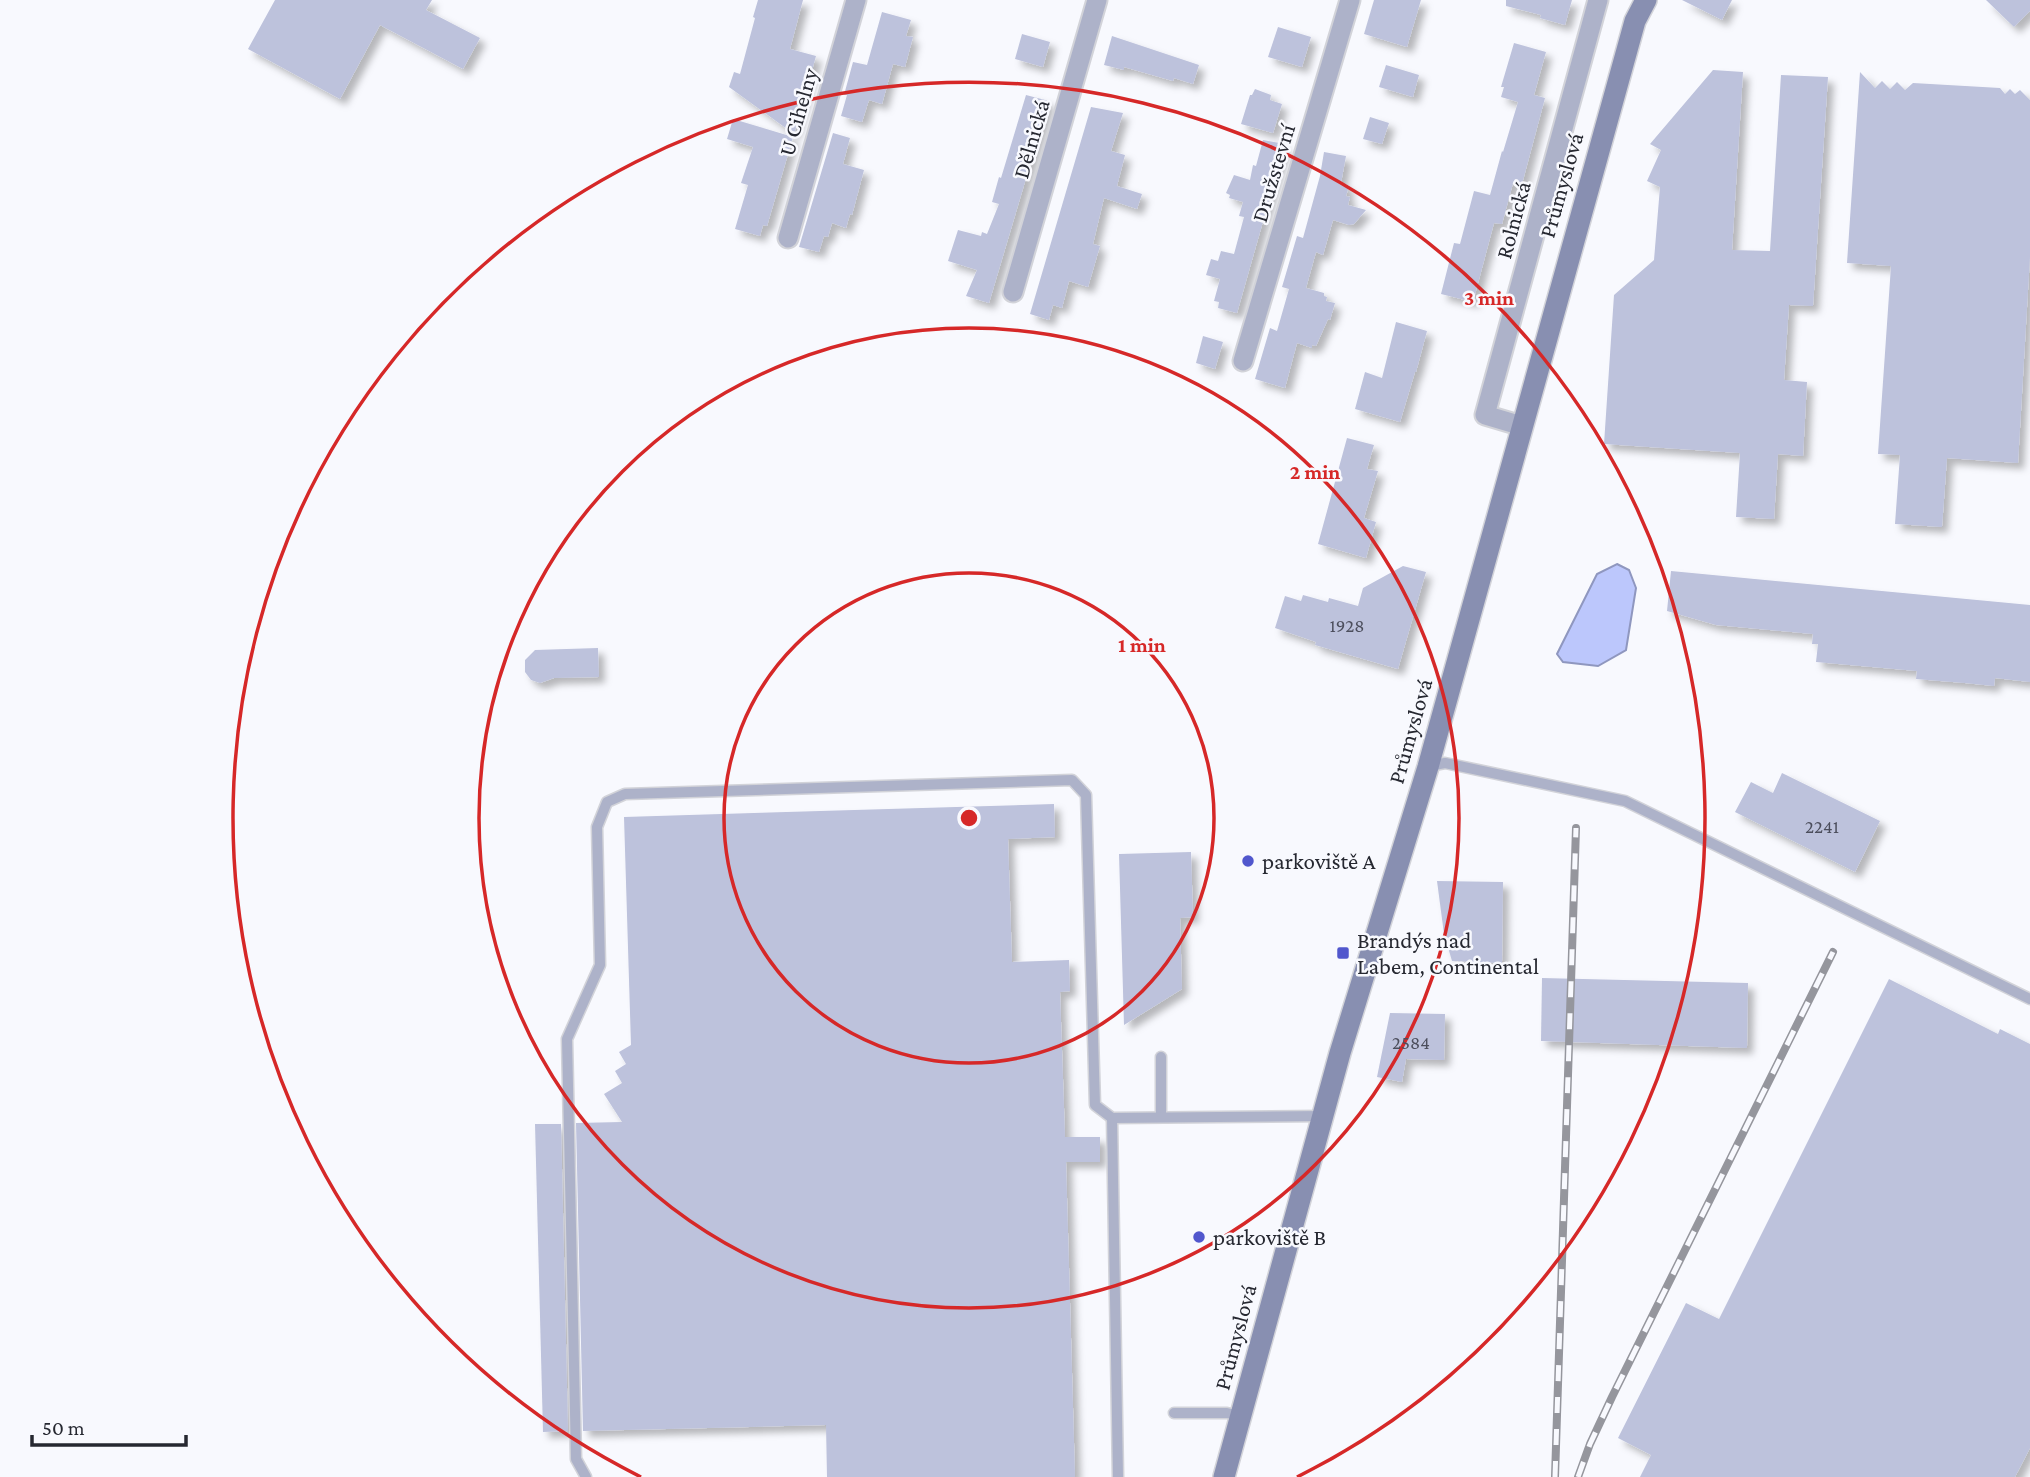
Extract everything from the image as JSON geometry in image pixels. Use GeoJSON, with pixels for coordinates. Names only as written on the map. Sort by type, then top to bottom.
{"type":"FeatureCollection","features":[{"type":"Feature","properties":{"kind":"main road","name":"Průmyslová"},"geometry":{"type":"LineString","coordinates":[[1223,1477],[1323,1116],[1428,766],[1635,21],[1646,0]]}},
{"type":"Feature","properties":{"kind":"street","name":"U Cihelny"},"geometry":{"type":"LineString","coordinates":[[788,238],[856,0]]}},
{"type":"Feature","properties":{"kind":"street","name":"Dělnická"},"geometry":{"type":"LineString","coordinates":[[1013,292],[1097,0]]}},
{"type":"Feature","properties":{"kind":"street","name":"Družstevní"},"geometry":{"type":"LineString","coordinates":[[1243,361],[1350,0]]}},
{"type":"Feature","properties":{"kind":"street","name":"Rolnická"},"geometry":{"type":"LineString","coordinates":[[1522,426],[1485,415],[1598,0]]}},
{"type":"Feature","properties":{"kind":"lane"},"geometry":{"type":"LineString","coordinates":[[1428,766],[1445,762],[1625,801],[2030,999]]}},
{"type":"Feature","properties":{"kind":"lane"},"geometry":{"type":"LineString","coordinates":[[586,1477],[576,1459],[567,1039],[600,965],[597,827],[607,802],[625,794],[1072,780],[1086,795],[1095,1105],[1112,1118],[1323,1116]]}},
{"type":"Feature","properties":{"kind":"lane"},"geometry":{"type":"LineString","coordinates":[[1161,1058],[1161,1117]]}},
{"type":"Feature","properties":{"kind":"lane"},"geometry":{"type":"LineString","coordinates":[[1112,1118],[1118,1477]]}},
{"type":"Feature","properties":{"kind":"lane"},"geometry":{"type":"LineString","coordinates":[[1174,1413],[1227,1413],[1240,1416]]}},
{"type":"Feature","properties":{"kind":"water"},"geometry":{"type":"Polygon","coordinates":[[[1617,564],[1629,570],[1636,588],[1626,650],[1598,666],[1563,662],[1557,654],[1597,574],[1617,564]]]}},
{"type":"Feature","properties":{"kind":"building"},"geometry":{"type":"Polygon","coordinates":[[[275,0],[432,0],[426,10],[480,38],[463,69],[380,25],[340,99],[248,49],[275,0]]]}},
{"type":"Feature","properties":{"kind":"building"},"geometry":{"type":"Polygon","coordinates":[[[758,0],[803,0],[790,49],[816,56],[794,134],[729,87],[734,72],[740,74],[758,0]]]}},
{"type":"Feature","properties":{"kind":"building"},"geometry":{"type":"Polygon","coordinates":[[[1374,0],[1421,0],[1407,47],[1364,34],[1374,0]]]}},
{"type":"Feature","properties":{"kind":"building"},"geometry":{"type":"Polygon","coordinates":[[[1506,0],[1572,0],[1565,25],[1540,18],[1541,15],[1506,6],[1506,0]]]}},
{"type":"Feature","properties":{"kind":"building"},"geometry":{"type":"Polygon","coordinates":[[[1682,0],[1732,0],[1722,20],[1682,0]]]}},
{"type":"Feature","properties":{"kind":"building"},"geometry":{"type":"Polygon","coordinates":[[[1986,0],[2030,0],[2030,11],[2014,27],[1986,0]]]}},
{"type":"Feature","properties":{"kind":"building"},"geometry":{"type":"Polygon","coordinates":[[[882,12],[911,20],[906,36],[913,37],[905,67],[893,64],[882,104],[869,100],[862,122],[841,116],[847,95],[844,95],[853,62],[867,65],[882,12]]]}},
{"type":"Feature","properties":{"kind":"building"},"geometry":{"type":"Polygon","coordinates":[[[1278,27],[1311,37],[1302,67],[1268,57],[1278,27]]]}},
{"type":"Feature","properties":{"kind":"building"},"geometry":{"type":"Polygon","coordinates":[[[1022,34],[1050,42],[1043,67],[1015,59],[1022,34]]]}},
{"type":"Feature","properties":{"kind":"building"},"geometry":{"type":"Polygon","coordinates":[[[1112,36],[1199,65],[1193,84],[1124,67],[1124,70],[1104,65],[1112,36]]]}},
{"type":"Feature","properties":{"kind":"building"},"geometry":{"type":"Polygon","coordinates":[[[1514,43],[1546,52],[1534,95],[1545,98],[1522,184],[1513,183],[1502,224],[1494,223],[1473,302],[1441,294],[1454,243],[1460,244],[1474,191],[1490,195],[1518,102],[1501,97],[1504,87],[1501,87],[1514,43]]]}},
{"type":"Feature","properties":{"kind":"building"},"geometry":{"type":"Polygon","coordinates":[[[1386,65],[1419,75],[1413,97],[1379,87],[1386,65]]]}},
{"type":"Feature","properties":{"kind":"building"},"geometry":{"type":"Polygon","coordinates":[[[1713,70],[1743,72],[1732,250],[1770,251],[1781,75],[1828,77],[1813,306],[1789,305],[1784,380],[1807,382],[1803,456],[1778,454],[1774,519],[1736,517],[1740,453],[1604,444],[1614,295],[1654,260],[1660,187],[1647,181],[1661,150],[1650,144],[1713,70]]]}},
{"type":"Feature","properties":{"kind":"building"},"geometry":{"type":"Polygon","coordinates":[[[1860,72],[1875,88],[1882,81],[1890,89],[1897,82],[1905,90],[1913,83],[2000,88],[2005,94],[2010,89],[2015,94],[2020,90],[2030,100],[2030,256],[2018,463],[1947,458],[1942,527],[1895,524],[1900,455],[1878,454],[1891,266],[1847,263],[1860,72]]]}},
{"type":"Feature","properties":{"kind":"building"},"geometry":{"type":"Polygon","coordinates":[[[1255,89],[1271,95],[1270,100],[1282,104],[1273,133],[1241,124],[1250,95],[1255,89]]]}},
{"type":"Feature","properties":{"kind":"building"},"geometry":{"type":"Polygon","coordinates":[[[1026,95],[1049,101],[989,303],[966,296],[977,270],[948,261],[958,230],[981,236],[982,232],[987,234],[999,204],[992,202],[999,177],[1001,178],[1026,95]]]}},
{"type":"Feature","properties":{"kind":"building"},"geometry":{"type":"Polygon","coordinates":[[[1091,107],[1123,113],[1111,151],[1125,155],[1117,186],[1142,194],[1137,209],[1104,198],[1093,244],[1100,246],[1088,287],[1069,281],[1062,308],[1053,305],[1049,320],[1030,314],[1091,107]]]}},
{"type":"Feature","properties":{"kind":"building"},"geometry":{"type":"Polygon","coordinates":[[[1370,117],[1389,123],[1382,144],[1363,139],[1370,117]]]}},
{"type":"Feature","properties":{"kind":"building"},"geometry":{"type":"Polygon","coordinates":[[[733,119],[793,137],[767,226],[763,225],[760,236],[735,229],[748,185],[741,183],[753,147],[727,139],[733,119]]]}},
{"type":"Feature","properties":{"kind":"building"},"geometry":{"type":"Polygon","coordinates":[[[833,133],[850,138],[843,164],[864,170],[846,228],[832,223],[819,252],[799,247],[833,133]]]}},
{"type":"Feature","properties":{"kind":"building"},"geometry":{"type":"Polygon","coordinates":[[[1263,140],[1285,144],[1237,313],[1218,308],[1219,302],[1214,301],[1220,279],[1206,275],[1211,259],[1218,261],[1221,251],[1234,254],[1244,217],[1239,216],[1243,202],[1229,198],[1230,195],[1226,193],[1234,175],[1250,180],[1263,140]]]}},
{"type":"Feature","properties":{"kind":"building"},"geometry":{"type":"Polygon","coordinates":[[[1324,152],[1346,156],[1341,183],[1349,186],[1346,196],[1350,197],[1348,205],[1366,210],[1354,224],[1333,220],[1323,255],[1316,252],[1306,288],[1324,293],[1326,301],[1335,303],[1330,320],[1328,319],[1316,346],[1312,345],[1312,348],[1297,343],[1285,388],[1255,379],[1270,328],[1277,331],[1289,289],[1282,287],[1297,236],[1303,238],[1324,152]]]}},
{"type":"Feature","properties":{"kind":"building"},"geometry":{"type":"Polygon","coordinates":[[[1396,322],[1427,331],[1400,422],[1355,409],[1365,372],[1382,378],[1396,322]]]}},
{"type":"Feature","properties":{"kind":"building"},"geometry":{"type":"Polygon","coordinates":[[[1203,336],[1223,342],[1215,369],[1196,363],[1203,336]]]}},
{"type":"Feature","properties":{"kind":"building"},"geometry":{"type":"Polygon","coordinates":[[[1347,438],[1374,445],[1367,469],[1378,471],[1364,518],[1376,522],[1366,558],[1318,544],[1347,438]]]}},
{"type":"Feature","properties":{"kind":"building"},"geometry":{"type":"Polygon","coordinates":[[[1403,566],[1426,572],[1398,669],[1315,645],[1316,642],[1275,628],[1285,596],[1301,601],[1303,595],[1328,602],[1329,598],[1358,606],[1363,588],[1403,566]]]}},
{"type":"Feature","properties":{"kind":"building"},"geometry":{"type":"Polygon","coordinates":[[[1671,571],[2030,605],[2030,682],[1995,678],[1994,686],[1916,679],[1917,671],[1816,662],[1818,644],[1812,644],[1813,634],[1716,625],[1667,611],[1671,571]]]}},
{"type":"Feature","properties":{"kind":"building"},"geometry":{"type":"Polygon","coordinates":[[[598,648],[599,677],[554,678],[540,683],[531,680],[525,672],[525,660],[535,650],[598,648]]]}},
{"type":"Feature","properties":{"kind":"building"},"geometry":{"type":"Polygon","coordinates":[[[1782,773],[1880,821],[1855,872],[1735,812],[1751,782],[1773,793],[1782,773]]]}},
{"type":"Feature","properties":{"kind":"building"},"geometry":{"type":"Polygon","coordinates":[[[1054,804],[1055,837],[1008,839],[1012,962],[1069,960],[1070,991],[1060,992],[1065,1137],[1100,1137],[1100,1162],[1066,1162],[1075,1477],[827,1477],[826,1425],[583,1431],[576,1123],[622,1122],[604,1094],[622,1083],[615,1071],[626,1064],[619,1052],[631,1045],[624,817],[1054,804]]]}},
{"type":"Feature","properties":{"kind":"building"},"geometry":{"type":"Polygon","coordinates":[[[1191,852],[1193,917],[1180,918],[1182,989],[1124,1025],[1119,854],[1191,852]]]}},
{"type":"Feature","properties":{"kind":"building"},"geometry":{"type":"Polygon","coordinates":[[[1437,881],[1503,882],[1502,963],[1452,961],[1444,934],[1437,881]]]}},
{"type":"Feature","properties":{"kind":"building"},"geometry":{"type":"Polygon","coordinates":[[[1542,978],[1748,983],[1747,1048],[1541,1041],[1542,978]]]}},
{"type":"Feature","properties":{"kind":"building"},"geometry":{"type":"Polygon","coordinates":[[[1889,979],[1998,1034],[2000,1029],[2030,1044],[2030,1448],[2015,1477],[1640,1477],[1651,1455],[1618,1438],[1686,1303],[1719,1319],[1889,979]]]}},
{"type":"Feature","properties":{"kind":"building"},"geometry":{"type":"Polygon","coordinates":[[[1390,1013],[1445,1014],[1444,1060],[1406,1059],[1402,1082],[1377,1077],[1390,1013]]]}},
{"type":"Feature","properties":{"kind":"building"},"geometry":{"type":"Polygon","coordinates":[[[535,1124],[561,1124],[568,1431],[543,1432],[535,1124]]]}},
{"type":"Feature","properties":{"kind":"railway"},"geometry":{"type":"LineString","coordinates":[[1555,1477],[1576,828]]}},
{"type":"Feature","properties":{"kind":"railway"},"geometry":{"type":"LineString","coordinates":[[1578,1477],[1612,1397],[1833,952]]}},
{"type":"Feature","properties":{"kind":"place","name":"parkoviště A"},"geometry":{"type":"Point","coordinates":[1248,861]}},
{"type":"Feature","properties":{"kind":"place","name":"Brandýs nad Labem, Continental"},"geometry":{"type":"Point","coordinates":[1343,953]}},
{"type":"Feature","properties":{"kind":"place","name":"parkoviště B"},"geometry":{"type":"Point","coordinates":[1199,1237]}}]}
